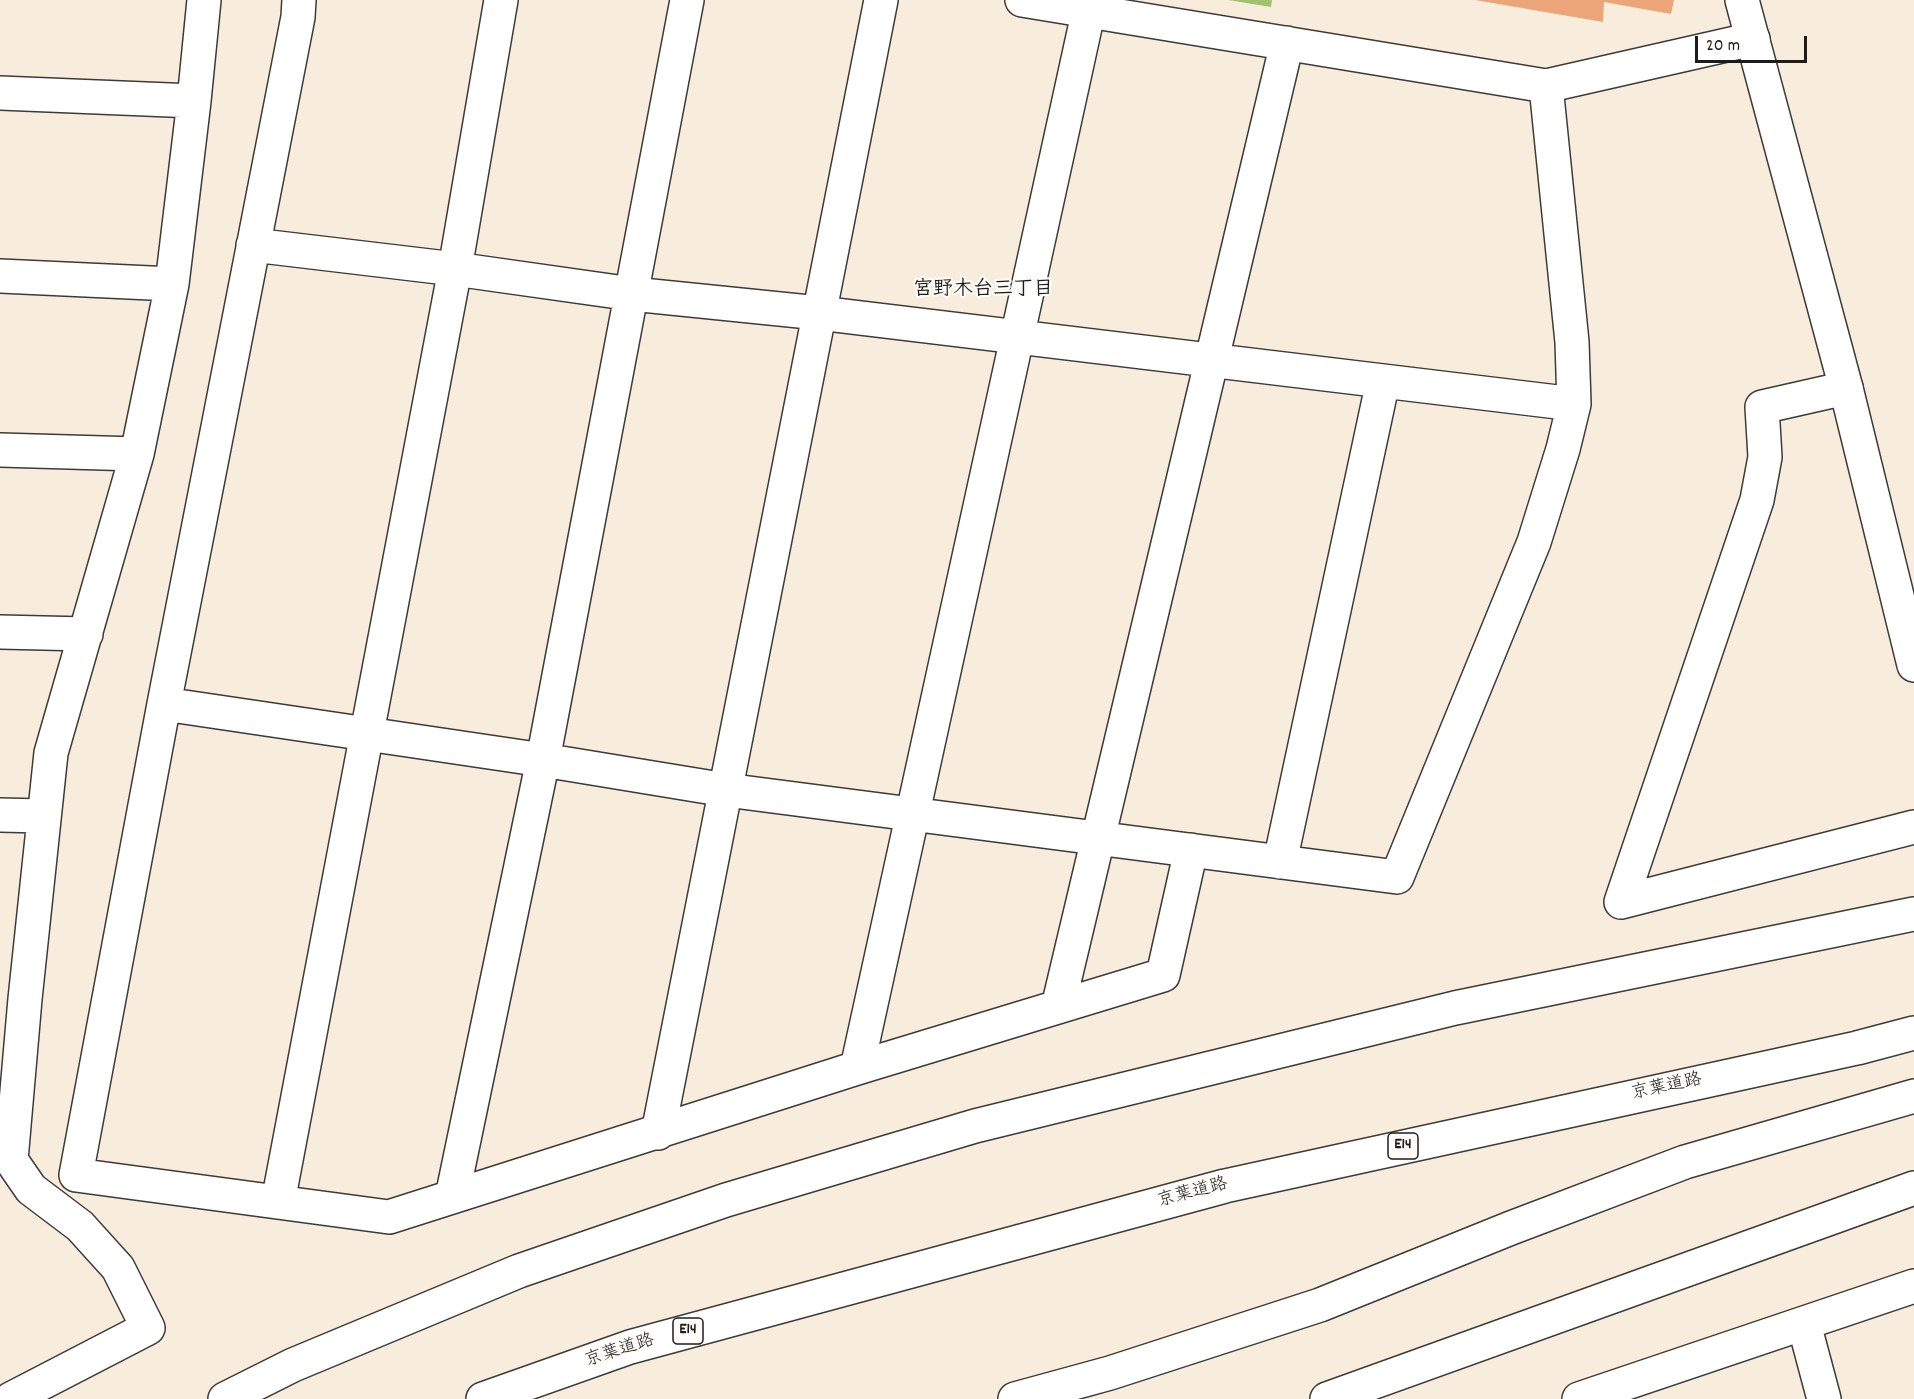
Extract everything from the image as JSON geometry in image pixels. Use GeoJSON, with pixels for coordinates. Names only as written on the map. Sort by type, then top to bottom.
{"type":"FeatureCollection","features":[{"type":"Feature","properties":{"kind":"main road"},"geometry":{"type":"LineString","coordinates":[[10,1399],[148,1328],[118,1268],[80,1226],[31,1189],[5,1161],[13,998],[51,753],[137,454],[172,284],[204,0]]}},
{"type":"Feature","properties":{"kind":"main road"},"geometry":{"type":"LineString","coordinates":[[299,0],[298,17],[164,704],[76,1175],[389,1217],[857,1068],[1163,975],[1191,850]]}},
{"type":"Feature","properties":{"kind":"main road"},"geometry":{"type":"LineString","coordinates":[[278,1202],[455,269],[501,0]]}},
{"type":"Feature","properties":{"kind":"main road"},"geometry":{"type":"LineString","coordinates":[[452,1197],[543,760],[687,0]]}},
{"type":"Feature","properties":{"kind":"main road"},"geometry":{"type":"LineString","coordinates":[[658,1133],[881,0]]}},
{"type":"Feature","properties":{"kind":"main road"},"geometry":{"type":"LineString","coordinates":[[1022,0],[1089,5],[1287,43],[1546,86],[1754,39]]}},
{"type":"Feature","properties":{"kind":"main road"},"geometry":{"type":"LineString","coordinates":[[1742,0],[1846,388],[1914,664]]}},
{"type":"Feature","properties":{"kind":"main road"},"geometry":{"type":"LineString","coordinates":[[857,1068],[1089,5]]}},
{"type":"Feature","properties":{"kind":"main road"},"geometry":{"type":"LineString","coordinates":[[1058,1007],[1287,43]]}},
{"type":"Feature","properties":{"kind":"main road"},"geometry":{"type":"LineString","coordinates":[[164,704],[543,760],[726,790],[1397,877],[1534,542],[1563,449],[1574,404],[1572,342],[1546,86]]}},
{"type":"Feature","properties":{"kind":"main road"},"geometry":{"type":"LineString","coordinates":[[0,93],[194,101]]}},
{"type":"Feature","properties":{"kind":"main road"},"geometry":{"type":"LineString","coordinates":[[253,245],[455,269],[632,294],[819,313],[1574,404]]}},
{"type":"Feature","properties":{"kind":"main road"},"geometry":{"type":"LineString","coordinates":[[0,276],[172,284]]}},
{"type":"Feature","properties":{"kind":"main road"},"geometry":{"type":"LineString","coordinates":[[1280,862],[1383,381]]}},
{"type":"Feature","properties":{"kind":"main road"},"geometry":{"type":"LineString","coordinates":[[1846,388],[1762,407],[1765,457],[1757,500],[1621,902],[1914,827]]}},
{"type":"Feature","properties":{"kind":"main road"},"geometry":{"type":"LineString","coordinates":[[0,450],[137,454]]}},
{"type":"Feature","properties":{"kind":"main road"},"geometry":{"type":"LineString","coordinates":[[0,632],[86,634]]}},
{"type":"Feature","properties":{"kind":"main road"},"geometry":{"type":"LineString","coordinates":[[0,815],[43,816]]}},
{"type":"Feature","properties":{"kind":"main road"},"geometry":{"type":"LineString","coordinates":[[225,1399],[293,1365],[519,1271],[726,1200],[975,1126],[1455,1008],[1908,916]]}},
{"type":"Feature","properties":{"kind":"main road","name":"京葉道路"},"geometry":{"type":"LineString","coordinates":[[483,1399],[630,1347],[1225,1186],[1857,1048],[1914,1033]]}},
{"type":"Feature","properties":{"kind":"main road"},"geometry":{"type":"LineString","coordinates":[[1015,1399],[1110,1373],[1320,1305],[1511,1228],[1685,1162],[1914,1096]]}},
{"type":"Feature","properties":{"kind":"main road"},"geometry":{"type":"LineString","coordinates":[[1328,1399],[1914,1188]]}},
{"type":"Feature","properties":{"kind":"main road"},"geometry":{"type":"LineString","coordinates":[[1579,1399],[1914,1287]]}},
{"type":"Feature","properties":{"kind":"main road"},"geometry":{"type":"LineString","coordinates":[[1804,1324],[1824,1399]]}},
{"type":"Feature","properties":{"kind":"green space"},"geometry":{"type":"Polygon","coordinates":[[[1228,0],[1272,0],[1271,7],[1228,0]]]}},
{"type":"Feature","properties":{"kind":"building"},"geometry":{"type":"Polygon","coordinates":[[[1475,0],[1674,0],[1671,14],[1604,2],[1603,22],[1475,0]]]}},
{"type":"Feature","properties":{"kind":"district","name":"宮野木台三丁目"},"geometry":{"type":"Point","coordinates":[983,291]}}]}
